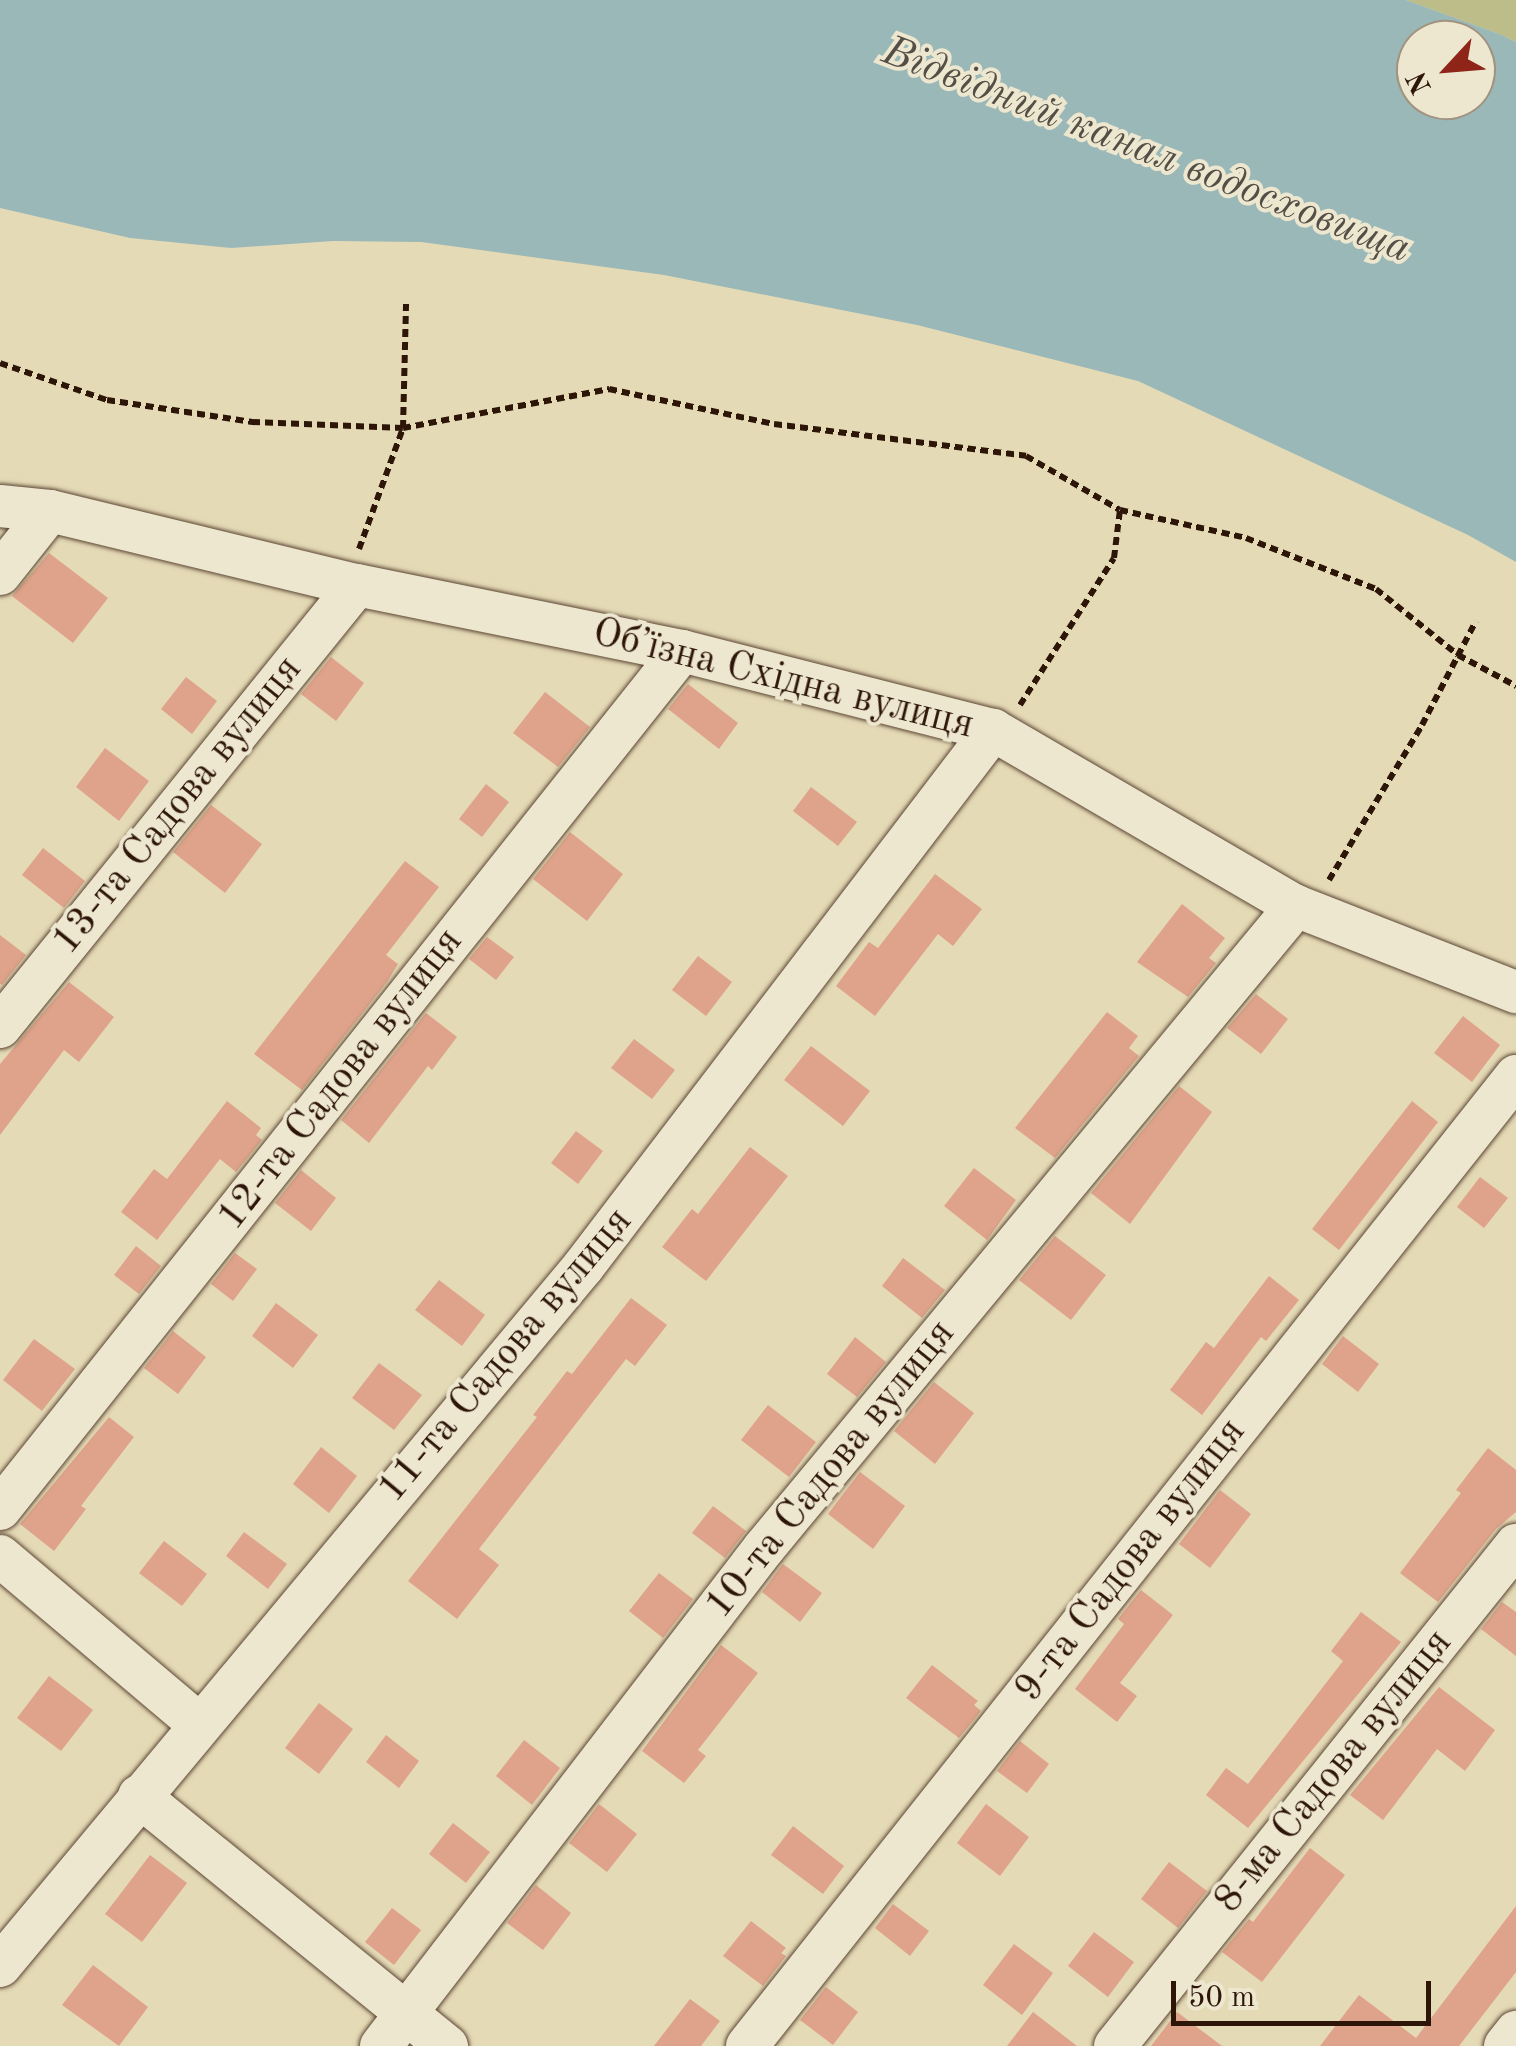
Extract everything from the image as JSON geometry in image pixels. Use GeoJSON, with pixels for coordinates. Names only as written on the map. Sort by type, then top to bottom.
{"type":"FeatureCollection","features":[{"type":"Feature","properties":{"kind":"street","name":"Обʼїзна Східна вулиця"},"geometry":{"type":"LineString","coordinates":[[0,506],[50,512],[351,584],[682,650],[997,733],[1304,909],[1516,992]]}},
{"type":"Feature","properties":{"kind":"street"},"geometry":{"type":"LineString","coordinates":[[0,574],[50,512]]}},
{"type":"Feature","properties":{"kind":"street","name":"13-та Садова вулиця"},"geometry":{"type":"LineString","coordinates":[[0,1027],[351,584]]}},
{"type":"Feature","properties":{"kind":"street","name":"12-та Садова вулиця"},"geometry":{"type":"LineString","coordinates":[[0,1509],[682,650]]}},
{"type":"Feature","properties":{"kind":"street","name":"11-та Садова вулиця"},"geometry":{"type":"LineString","coordinates":[[0,1966],[583,1266],[997,733]]}},
{"type":"Feature","properties":{"kind":"street","name":"10-та Садова вулиця"},"geometry":{"type":"LineString","coordinates":[[393,2030],[764,1548],[1304,909]]}},
{"type":"Feature","properties":{"kind":"street","name":"9-та Садова вулиця"},"geometry":{"type":"LineString","coordinates":[[746,2046],[1516,1076]]}},
{"type":"Feature","properties":{"kind":"street","name":"8-ма Садова вулиця"},"geometry":{"type":"LineString","coordinates":[[1116,2046],[1516,1546]]}},
{"type":"Feature","properties":{"kind":"street"},"geometry":{"type":"LineString","coordinates":[[0,1556],[198,1724]]}},
{"type":"Feature","properties":{"kind":"street"},"geometry":{"type":"LineString","coordinates":[[139,1796],[393,2030],[447,2046]]}},
{"type":"Feature","properties":{"kind":"street"},"geometry":{"type":"LineString","coordinates":[[1505,2046],[1516,2032]]}},
{"type":"Feature","properties":{"kind":"path"},"geometry":{"type":"LineString","coordinates":[[351,584],[404,428],[406,304]]}},
{"type":"Feature","properties":{"kind":"path"},"geometry":{"type":"LineString","coordinates":[[0,363],[107,400],[252,422],[404,428],[608,389],[774,424],[1026,456],[1120,510],[1246,538],[1376,589],[1458,656],[1516,686]]}},
{"type":"Feature","properties":{"kind":"path"},"geometry":{"type":"LineString","coordinates":[[997,733],[1114,558],[1120,510]]}},
{"type":"Feature","properties":{"kind":"path"},"geometry":{"type":"LineString","coordinates":[[1304,909],[1422,726],[1476,621]]}},
{"type":"Feature","properties":{"kind":"green space"},"geometry":{"type":"Polygon","coordinates":[[[1406,0],[1516,0],[1516,42],[1496,33],[1496,20],[1461,20],[1406,0]]]}},
{"type":"Feature","properties":{"kind":"water","name":"Відвідний канал водосховища"},"geometry":{"type":"Polygon","coordinates":[[[0,0],[1406,0],[1461,20],[1396,20],[1396,120],[1496,120],[1496,33],[1516,42],[1516,562],[1468,535],[1138,381],[917,325],[664,275],[421,242],[333,241],[231,248],[130,238],[0,208],[0,0]]]}},
{"type":"Feature","properties":{"kind":"building"},"geometry":{"type":"Polygon","coordinates":[[[49,553],[108,598],[73,643],[12,596],[49,553]]]}},
{"type":"Feature","properties":{"kind":"building"},"geometry":{"type":"Polygon","coordinates":[[[331,657],[364,683],[336,721],[301,694],[331,657]]]}},
{"type":"Feature","properties":{"kind":"building"},"geometry":{"type":"Polygon","coordinates":[[[186,677],[217,701],[192,734],[161,709],[186,677]]]}},
{"type":"Feature","properties":{"kind":"building"},"geometry":{"type":"Polygon","coordinates":[[[688,684],[738,723],[719,749],[668,709],[688,684]]]}},
{"type":"Feature","properties":{"kind":"building"},"geometry":{"type":"Polygon","coordinates":[[[545,692],[590,727],[558,767],[513,733],[545,692]]]}},
{"type":"Feature","properties":{"kind":"building"},"geometry":{"type":"Polygon","coordinates":[[[105,748],[149,781],[119,821],[76,787],[105,748]]]}},
{"type":"Feature","properties":{"kind":"building"},"geometry":{"type":"Polygon","coordinates":[[[486,784],[509,802],[482,837],[459,819],[486,784]]]}},
{"type":"Feature","properties":{"kind":"building"},"geometry":{"type":"Polygon","coordinates":[[[811,787],[857,822],[838,846],[793,811],[811,787]]]}},
{"type":"Feature","properties":{"kind":"building"},"geometry":{"type":"Polygon","coordinates":[[[211,805],[262,844],[225,893],[173,852],[211,805]]]}},
{"type":"Feature","properties":{"kind":"building"},"geometry":{"type":"Polygon","coordinates":[[[570,832],[623,874],[587,921],[533,879],[570,832]]]}},
{"type":"Feature","properties":{"kind":"building"},"geometry":{"type":"Polygon","coordinates":[[[43,848],[85,881],[64,908],[22,875],[43,848]]]}},
{"type":"Feature","properties":{"kind":"building"},"geometry":{"type":"Polygon","coordinates":[[[405,861],[439,887],[386,955],[398,964],[387,982],[302,1090],[254,1054],[405,861]]]}},
{"type":"Feature","properties":{"kind":"building"},"geometry":{"type":"Polygon","coordinates":[[[935,874],[982,909],[953,946],[938,934],[875,1016],[836,986],[869,942],[878,948],[935,874]]]}},
{"type":"Feature","properties":{"kind":"building"},"geometry":{"type":"Polygon","coordinates":[[[1182,904],[1225,938],[1209,958],[1216,963],[1188,997],[1137,962],[1182,904]]]}},
{"type":"Feature","properties":{"kind":"building"},"geometry":{"type":"Polygon","coordinates":[[[0,935],[26,955],[2,985],[0,984],[0,935]]]}},
{"type":"Feature","properties":{"kind":"building"},"geometry":{"type":"Polygon","coordinates":[[[487,937],[514,957],[496,980],[469,959],[487,937]]]}},
{"type":"Feature","properties":{"kind":"building"},"geometry":{"type":"Polygon","coordinates":[[[698,956],[732,982],[706,1016],[672,990],[698,956]]]}},
{"type":"Feature","properties":{"kind":"building"},"geometry":{"type":"Polygon","coordinates":[[[69,982],[114,1017],[79,1062],[64,1050],[0,1135],[0,1064],[69,982]]]}},
{"type":"Feature","properties":{"kind":"building"},"geometry":{"type":"Polygon","coordinates":[[[1256,994],[1288,1019],[1261,1054],[1227,1028],[1256,994]]]}},
{"type":"Feature","properties":{"kind":"building"},"geometry":{"type":"Polygon","coordinates":[[[1107,1012],[1138,1036],[1129,1048],[1139,1056],[1055,1158],[1015,1128],[1107,1012]]]}},
{"type":"Feature","properties":{"kind":"building"},"geometry":{"type":"Polygon","coordinates":[[[426,1013],[457,1037],[432,1070],[428,1066],[369,1143],[341,1120],[426,1013]]]}},
{"type":"Feature","properties":{"kind":"building"},"geometry":{"type":"Polygon","coordinates":[[[1463,1016],[1500,1045],[1472,1082],[1434,1053],[1463,1016]]]}},
{"type":"Feature","properties":{"kind":"building"},"geometry":{"type":"Polygon","coordinates":[[[634,1039],[675,1070],[652,1099],[611,1068],[634,1039]]]}},
{"type":"Feature","properties":{"kind":"building"},"geometry":{"type":"Polygon","coordinates":[[[811,1046],[870,1091],[843,1126],[784,1080],[811,1046]]]}},
{"type":"Feature","properties":{"kind":"building"},"geometry":{"type":"Polygon","coordinates":[[[1179,1086],[1212,1112],[1130,1224],[1091,1193],[1179,1086]]]}},
{"type":"Feature","properties":{"kind":"building"},"geometry":{"type":"Polygon","coordinates":[[[227,1101],[261,1128],[256,1135],[262,1140],[236,1172],[220,1159],[157,1240],[121,1212],[154,1169],[167,1179],[227,1101]]]}},
{"type":"Feature","properties":{"kind":"building"},"geometry":{"type":"Polygon","coordinates":[[[1412,1101],[1438,1122],[1339,1250],[1312,1229],[1412,1101]]]}},
{"type":"Feature","properties":{"kind":"building"},"geometry":{"type":"Polygon","coordinates":[[[576,1131],[603,1151],[578,1184],[551,1163],[576,1131]]]}},
{"type":"Feature","properties":{"kind":"building"},"geometry":{"type":"Polygon","coordinates":[[[750,1147],[788,1176],[706,1281],[662,1247],[692,1209],[698,1214],[750,1147]]]}},
{"type":"Feature","properties":{"kind":"building"},"geometry":{"type":"Polygon","coordinates":[[[974,1168],[1016,1200],[987,1240],[944,1206],[974,1168]]]}},
{"type":"Feature","properties":{"kind":"building"},"geometry":{"type":"Polygon","coordinates":[[[301,1170],[336,1198],[311,1231],[275,1203],[301,1170]]]}},
{"type":"Feature","properties":{"kind":"building"},"geometry":{"type":"Polygon","coordinates":[[[1480,1177],[1508,1198],[1484,1228],[1457,1207],[1480,1177]]]}},
{"type":"Feature","properties":{"kind":"building"},"geometry":{"type":"Polygon","coordinates":[[[1055,1236],[1106,1275],[1071,1320],[1019,1280],[1055,1236]]]}},
{"type":"Feature","properties":{"kind":"building"},"geometry":{"type":"Polygon","coordinates":[[[136,1246],[161,1266],[139,1294],[114,1275],[136,1246]]]}},
{"type":"Feature","properties":{"kind":"building"},"geometry":{"type":"Polygon","coordinates":[[[235,1253],[257,1269],[233,1301],[211,1284],[235,1253]]]}},
{"type":"Feature","properties":{"kind":"building"},"geometry":{"type":"Polygon","coordinates":[[[903,1258],[945,1290],[922,1318],[882,1286],[903,1258]]]}},
{"type":"Feature","properties":{"kind":"building"},"geometry":{"type":"Polygon","coordinates":[[[1269,1276],[1299,1300],[1266,1341],[1261,1337],[1202,1415],[1170,1390],[1206,1342],[1214,1348],[1269,1276]]]}},
{"type":"Feature","properties":{"kind":"building"},"geometry":{"type":"Polygon","coordinates":[[[439,1280],[485,1315],[462,1346],[415,1310],[439,1280]]]}},
{"type":"Feature","properties":{"kind":"building"},"geometry":{"type":"Polygon","coordinates":[[[631,1298],[667,1325],[635,1366],[626,1359],[479,1549],[499,1565],[457,1619],[408,1581],[537,1417],[533,1415],[567,1371],[572,1374],[631,1298]]]}},
{"type":"Feature","properties":{"kind":"building"},"geometry":{"type":"Polygon","coordinates":[[[276,1303],[318,1335],[293,1368],[252,1336],[276,1303]]]}},
{"type":"Feature","properties":{"kind":"building"},"geometry":{"type":"Polygon","coordinates":[[[173,1331],[206,1357],[178,1394],[144,1368],[173,1331]]]}},
{"type":"Feature","properties":{"kind":"building"},"geometry":{"type":"Polygon","coordinates":[[[1343,1336],[1379,1364],[1358,1392],[1322,1364],[1343,1336]]]}},
{"type":"Feature","properties":{"kind":"building"},"geometry":{"type":"Polygon","coordinates":[[[855,1337],[886,1362],[857,1397],[827,1374],[855,1337]]]}},
{"type":"Feature","properties":{"kind":"building"},"geometry":{"type":"Polygon","coordinates":[[[34,1339],[75,1369],[42,1411],[3,1380],[34,1339]]]}},
{"type":"Feature","properties":{"kind":"building"},"geometry":{"type":"Polygon","coordinates":[[[379,1363],[422,1395],[394,1430],[352,1398],[379,1363]]]}},
{"type":"Feature","properties":{"kind":"building"},"geometry":{"type":"Polygon","coordinates":[[[934,1382],[974,1413],[935,1464],[894,1431],[934,1382]]]}},
{"type":"Feature","properties":{"kind":"building"},"geometry":{"type":"Polygon","coordinates":[[[768,1405],[816,1442],[789,1477],[741,1440],[768,1405]]]}},
{"type":"Feature","properties":{"kind":"building"},"geometry":{"type":"Polygon","coordinates":[[[109,1417],[134,1437],[81,1506],[86,1509],[54,1551],[20,1524],[109,1417]]]}},
{"type":"Feature","properties":{"kind":"building"},"geometry":{"type":"Polygon","coordinates":[[[321,1447],[357,1476],[329,1513],[293,1484],[321,1447]]]}},
{"type":"Feature","properties":{"kind":"building"},"geometry":{"type":"Polygon","coordinates":[[[1488,1448],[1516,1470],[1516,1512],[1496,1529],[1438,1602],[1400,1573],[1461,1493],[1456,1490],[1488,1448]]]}},
{"type":"Feature","properties":{"kind":"building"},"geometry":{"type":"Polygon","coordinates":[[[860,1472],[905,1506],[873,1549],[828,1514],[860,1472]]]}},
{"type":"Feature","properties":{"kind":"building"},"geometry":{"type":"Polygon","coordinates":[[[1220,1490],[1251,1514],[1210,1568],[1179,1544],[1220,1490]]]}},
{"type":"Feature","properties":{"kind":"building"},"geometry":{"type":"Polygon","coordinates":[[[713,1506],[746,1531],[725,1558],[692,1533],[713,1506]]]}},
{"type":"Feature","properties":{"kind":"building"},"geometry":{"type":"Polygon","coordinates":[[[244,1532],[287,1564],[268,1589],[226,1556],[244,1532]]]}},
{"type":"Feature","properties":{"kind":"building"},"geometry":{"type":"Polygon","coordinates":[[[164,1541],[207,1574],[182,1606],[139,1573],[164,1541]]]}},
{"type":"Feature","properties":{"kind":"building"},"geometry":{"type":"Polygon","coordinates":[[[783,1564],[822,1593],[800,1622],[762,1592],[783,1564]]]}},
{"type":"Feature","properties":{"kind":"building"},"geometry":{"type":"Polygon","coordinates":[[[659,1573],[693,1599],[663,1638],[629,1611],[659,1573]]]}},
{"type":"Feature","properties":{"kind":"building"},"geometry":{"type":"Polygon","coordinates":[[[1141,1590],[1173,1615],[1120,1683],[1137,1696],[1117,1722],[1075,1689],[1124,1624],[1118,1619],[1141,1590]]]}},
{"type":"Feature","properties":{"kind":"building"},"geometry":{"type":"Polygon","coordinates":[[[1502,1602],[1516,1612],[1516,1656],[1481,1629],[1502,1602]]]}},
{"type":"Feature","properties":{"kind":"building"},"geometry":{"type":"Polygon","coordinates":[[[1361,1612],[1401,1642],[1248,1828],[1206,1795],[1226,1768],[1248,1784],[1343,1661],[1331,1651],[1361,1612]]]}},
{"type":"Feature","properties":{"kind":"building"},"geometry":{"type":"Polygon","coordinates":[[[721,1645],[758,1673],[698,1750],[706,1756],[684,1783],[642,1751],[721,1645]]]}},
{"type":"Feature","properties":{"kind":"building"},"geometry":{"type":"Polygon","coordinates":[[[932,1665],[978,1701],[974,1705],[981,1711],[959,1738],[906,1698],[932,1665]]]}},
{"type":"Feature","properties":{"kind":"building"},"geometry":{"type":"Polygon","coordinates":[[[49,1676],[93,1710],[61,1751],[17,1718],[49,1676]]]}},
{"type":"Feature","properties":{"kind":"building"},"geometry":{"type":"Polygon","coordinates":[[[1439,1687],[1495,1730],[1465,1771],[1437,1749],[1383,1820],[1350,1795],[1439,1687]]]}},
{"type":"Feature","properties":{"kind":"building"},"geometry":{"type":"Polygon","coordinates":[[[319,1703],[353,1729],[319,1774],[285,1748],[319,1703]]]}},
{"type":"Feature","properties":{"kind":"building"},"geometry":{"type":"Polygon","coordinates":[[[386,1735],[419,1761],[399,1788],[366,1762],[386,1735]]]}},
{"type":"Feature","properties":{"kind":"building"},"geometry":{"type":"Polygon","coordinates":[[[524,1740],[560,1768],[532,1805],[496,1776],[524,1740]]]}},
{"type":"Feature","properties":{"kind":"building"},"geometry":{"type":"Polygon","coordinates":[[[1020,1741],[1049,1764],[1027,1793],[997,1771],[1020,1741]]]}},
{"type":"Feature","properties":{"kind":"building"},"geometry":{"type":"Polygon","coordinates":[[[599,1804],[637,1834],[607,1872],[569,1843],[599,1804]]]}},
{"type":"Feature","properties":{"kind":"building"},"geometry":{"type":"Polygon","coordinates":[[[986,1804],[1029,1837],[1000,1876],[957,1843],[986,1804]]]}},
{"type":"Feature","properties":{"kind":"building"},"geometry":{"type":"Polygon","coordinates":[[[453,1823],[490,1852],[466,1883],[429,1854],[453,1823]]]}},
{"type":"Feature","properties":{"kind":"building"},"geometry":{"type":"Polygon","coordinates":[[[793,1826],[844,1866],[823,1894],[771,1855],[793,1826]]]}},
{"type":"Feature","properties":{"kind":"building"},"geometry":{"type":"Polygon","coordinates":[[[1310,1848],[1345,1875],[1262,1982],[1222,1952],[1249,1919],[1253,1922],[1310,1848]]]}},
{"type":"Feature","properties":{"kind":"building"},"geometry":{"type":"Polygon","coordinates":[[[150,1855],[187,1883],[142,1942],[105,1914],[150,1855]]]}},
{"type":"Feature","properties":{"kind":"building"},"geometry":{"type":"Polygon","coordinates":[[[1169,1862],[1207,1891],[1178,1928],[1141,1899],[1169,1862]]]}},
{"type":"Feature","properties":{"kind":"building"},"geometry":{"type":"Polygon","coordinates":[[[536,1885],[571,1913],[543,1950],[507,1923],[536,1885]]]}},
{"type":"Feature","properties":{"kind":"building"},"geometry":{"type":"Polygon","coordinates":[[[893,1904],[929,1931],[910,1956],[875,1928],[893,1904]]]}},
{"type":"Feature","properties":{"kind":"building"},"geometry":{"type":"Polygon","coordinates":[[[1516,1906],[1516,1972],[1459,2046],[1320,2046],[1359,1995],[1416,2038],[1516,1906]]]}},
{"type":"Feature","properties":{"kind":"building"},"geometry":{"type":"Polygon","coordinates":[[[392,1908],[421,1930],[394,1965],[365,1942],[392,1908]]]}},
{"type":"Feature","properties":{"kind":"building"},"geometry":{"type":"Polygon","coordinates":[[[751,1921],[786,1948],[781,1953],[786,1956],[763,1986],[723,1956],[751,1921]]]}},
{"type":"Feature","properties":{"kind":"building"},"geometry":{"type":"Polygon","coordinates":[[[1094,1932],[1134,1962],[1108,1997],[1068,1966],[1094,1932]]]}},
{"type":"Feature","properties":{"kind":"building"},"geometry":{"type":"Polygon","coordinates":[[[1014,1944],[1053,1973],[1022,2015],[983,1985],[1014,1944]]]}},
{"type":"Feature","properties":{"kind":"building"},"geometry":{"type":"Polygon","coordinates":[[[93,1965],[148,2007],[119,2046],[62,2005],[93,1965]]]}},
{"type":"Feature","properties":{"kind":"building"},"geometry":{"type":"Polygon","coordinates":[[[826,1987],[858,2012],[833,2045],[800,2020],[826,1987]]]}},
{"type":"Feature","properties":{"kind":"building"},"geometry":{"type":"Polygon","coordinates":[[[690,1999],[720,2021],[701,2046],[654,2046],[690,1999]]]}},
{"type":"Feature","properties":{"kind":"building"},"geometry":{"type":"Polygon","coordinates":[[[1033,2012],[1077,2046],[1007,2046],[1033,2012]]]}},
{"type":"Feature","properties":{"kind":"building"},"geometry":{"type":"Polygon","coordinates":[[[1177,2012],[1222,2046],[1151,2046],[1177,2012]]]}}]}
